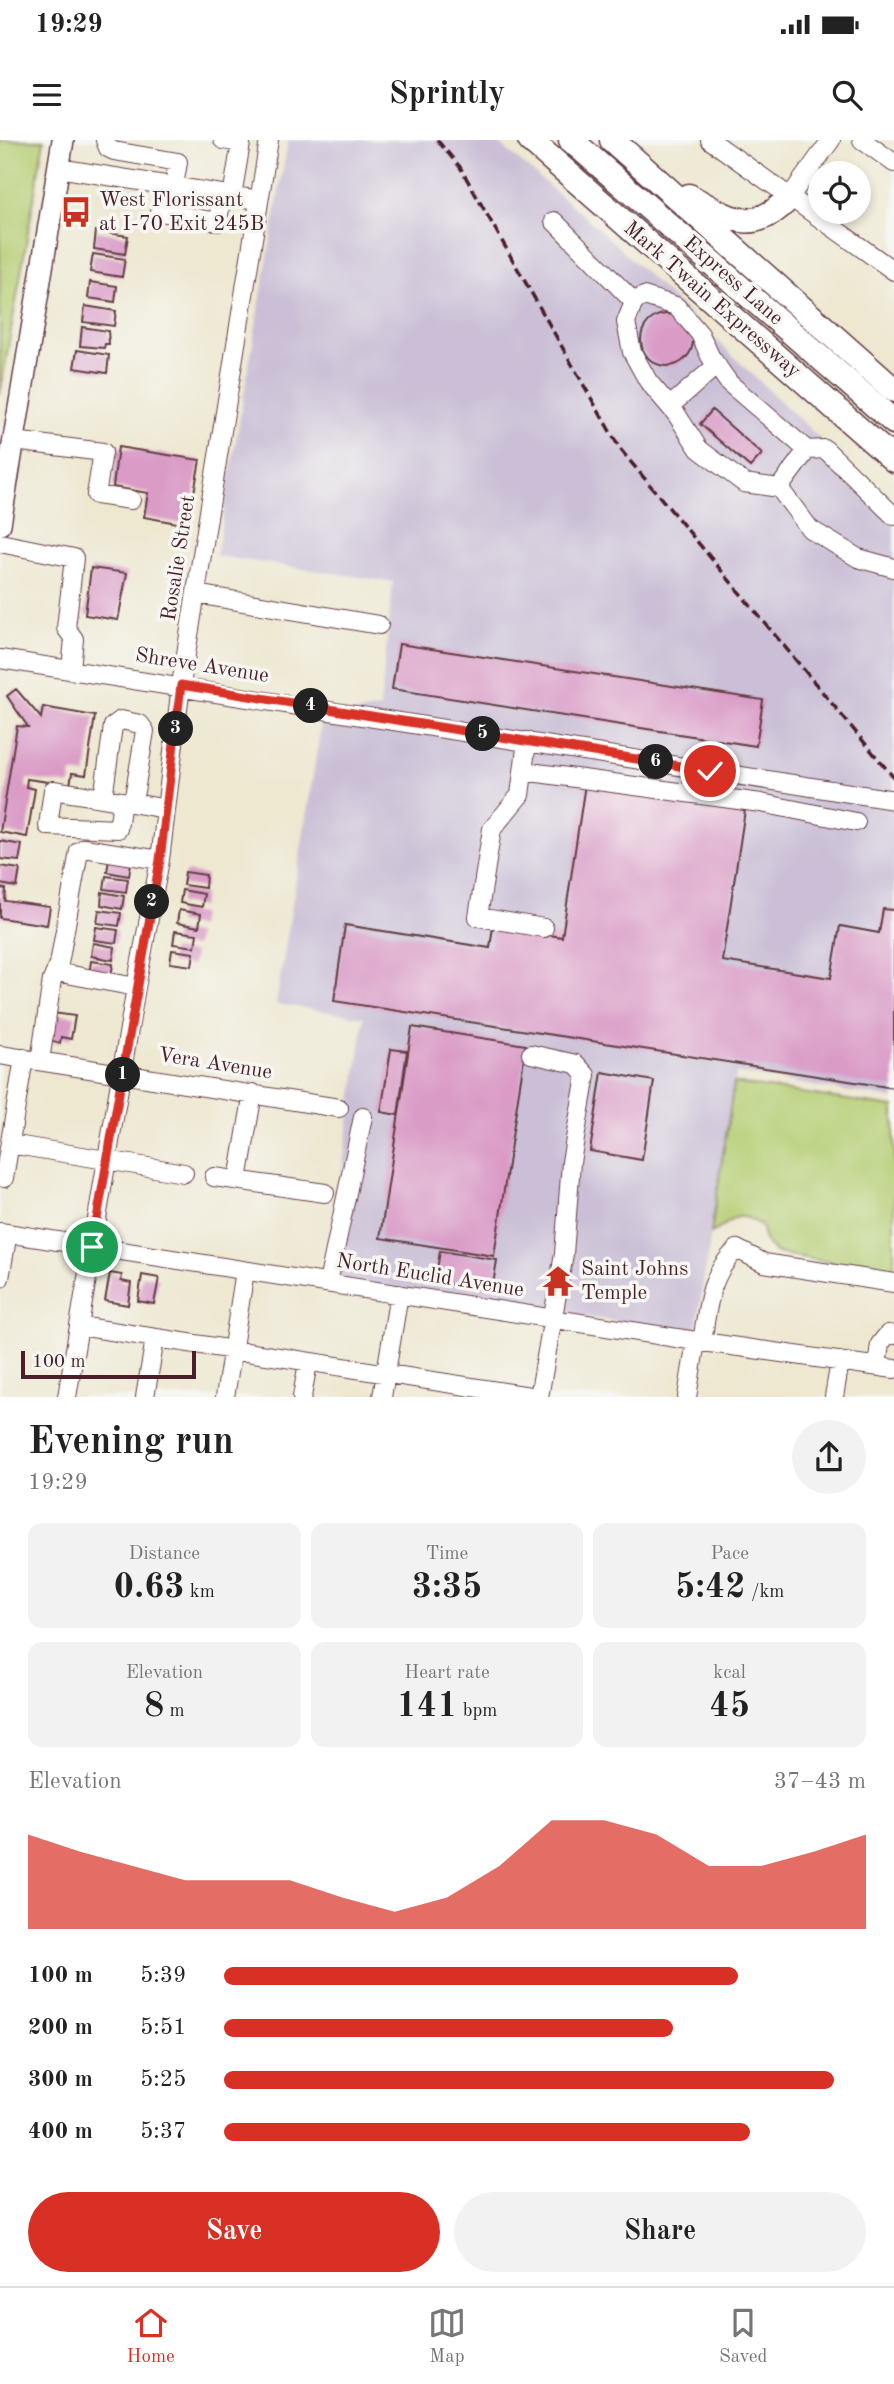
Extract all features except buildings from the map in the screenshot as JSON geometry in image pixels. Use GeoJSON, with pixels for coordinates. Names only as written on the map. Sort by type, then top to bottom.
{"type":"FeatureCollection","features":[{"type":"Feature","properties":{"kind":"highway","name":"Mark Twain Expressway"},"geometry":{"type":"LineString","coordinates":[[530,140],[894,460]]}},
{"type":"Feature","properties":{"kind":"highway","name":"Express Lane"},"geometry":{"type":"LineString","coordinates":[[571,140],[894,422]]}},
{"type":"Feature","properties":{"kind":"highway"},"geometry":{"type":"LineString","coordinates":[[612,140],[894,390]]}},
{"type":"Feature","properties":{"kind":"highway"},"geometry":{"type":"LineString","coordinates":[[653,176],[739,221],[762,220],[789,198]]}},
{"type":"Feature","properties":{"kind":"main road"},"geometry":{"type":"LineString","coordinates":[[0,524],[63,140]]}},
{"type":"Feature","properties":{"kind":"street"},"geometry":{"type":"LineString","coordinates":[[112,144],[178,162],[160,212],[218,222],[241,143],[223,140]]}},
{"type":"Feature","properties":{"kind":"street","name":"Rosalie Street"},"geometry":{"type":"LineString","coordinates":[[67,1397],[160,860],[181,685],[269,140]]}},
{"type":"Feature","properties":{"kind":"street"},"geometry":{"type":"LineString","coordinates":[[710,140],[894,271]]}},
{"type":"Feature","properties":{"kind":"street"},"geometry":{"type":"LineString","coordinates":[[789,198],[831,140]]}},
{"type":"Feature","properties":{"kind":"street"},"geometry":{"type":"LineString","coordinates":[[862,140],[894,163]]}},
{"type":"Feature","properties":{"kind":"street"},"geometry":{"type":"LineString","coordinates":[[58,168],[259,200]]}},
{"type":"Feature","properties":{"kind":"street"},"geometry":{"type":"LineString","coordinates":[[554,221],[634,302]]}},
{"type":"Feature","properties":{"kind":"street"},"geometry":{"type":"LineString","coordinates":[[894,516],[825,449],[807,450],[729,383],[700,334],[676,306],[644,296],[634,302],[626,322],[632,352],[648,381],[670,406],[699,449],[744,483],[779,488],[810,529],[858,558],[894,568]]}},
{"type":"Feature","properties":{"kind":"street"},"geometry":{"type":"LineString","coordinates":[[670,406],[717,365]]}},
{"type":"Feature","properties":{"kind":"street"},"geometry":{"type":"LineString","coordinates":[[14,441],[103,452],[96,495],[131,500]]}},
{"type":"Feature","properties":{"kind":"street"},"geometry":{"type":"LineString","coordinates":[[779,488],[807,450]]}},
{"type":"Feature","properties":{"kind":"street"},"geometry":{"type":"LineString","coordinates":[[0,543],[74,558],[66,628],[74,639],[71,669]]}},
{"type":"Feature","properties":{"kind":"street"},"geometry":{"type":"LineString","coordinates":[[196,594],[379,625]]}},
{"type":"Feature","properties":{"kind":"street","name":"Shreve Avenue"},"geometry":{"type":"LineString","coordinates":[[0,659],[181,685],[894,800]]}},
{"type":"Feature","properties":{"kind":"street"},"geometry":{"type":"LineString","coordinates":[[103,798],[113,726],[121,720],[140,724],[145,731],[128,802],[118,829],[48,826],[53,790],[103,798],[128,802],[166,809]]}},
{"type":"Feature","properties":{"kind":"street"},"geometry":{"type":"LineString","coordinates":[[527,741],[520,795],[492,829],[478,917],[544,928]]}},
{"type":"Feature","properties":{"kind":"street"},"geometry":{"type":"LineString","coordinates":[[523,771],[761,803],[856,822]]}},
{"type":"Feature","properties":{"kind":"street"},"geometry":{"type":"LineString","coordinates":[[4,1178],[10,1144],[56,972],[79,851],[85,848],[160,860]]}},
{"type":"Feature","properties":{"kind":"street"},"geometry":{"type":"LineString","coordinates":[[56,972],[136,987]]}},
{"type":"Feature","properties":{"kind":"street"},"geometry":{"type":"LineString","coordinates":[[79,1326],[386,1373],[460,1391],[538,1397],[564,1254],[570,1162],[586,1075],[576,1064],[531,1054]]}},
{"type":"Feature","properties":{"kind":"street","name":"Vera Avenue"},"geometry":{"type":"LineString","coordinates":[[0,1055],[339,1108]]}},
{"type":"Feature","properties":{"kind":"street"},"geometry":{"type":"LineString","coordinates":[[238,1180],[253,1093]]}},
{"type":"Feature","properties":{"kind":"street"},"geometry":{"type":"LineString","coordinates":[[328,1283],[363,1117]]}},
{"type":"Feature","properties":{"kind":"street"},"geometry":{"type":"LineString","coordinates":[[10,1144],[184,1173]]}},
{"type":"Feature","properties":{"kind":"street"},"geometry":{"type":"LineString","coordinates":[[214,1177],[325,1193]]}},
{"type":"Feature","properties":{"kind":"street"},"geometry":{"type":"LineString","coordinates":[[0,1278],[4,1233]]}},
{"type":"Feature","properties":{"kind":"street","name":"North Euclid Avenue"},"geometry":{"type":"LineString","coordinates":[[4,1233],[552,1319],[885,1367]]}},
{"type":"Feature","properties":{"kind":"street"},"geometry":{"type":"LineString","coordinates":[[687,1397],[713,1282],[722,1263],[737,1249],[764,1263],[894,1283]]}},
{"type":"Feature","properties":{"kind":"street"},"geometry":{"type":"LineString","coordinates":[[225,1397],[245,1271]]}},
{"type":"Feature","properties":{"kind":"street"},"geometry":{"type":"LineString","coordinates":[[382,1397],[399,1294]]}},
{"type":"Feature","properties":{"kind":"street"},"geometry":{"type":"LineString","coordinates":[[885,1367],[883,1338],[888,1334],[894,1335]]}},
{"type":"Feature","properties":{"kind":"street"},"geometry":{"type":"LineString","coordinates":[[145,1397],[155,1339]]}},
{"type":"Feature","properties":{"kind":"street"},"geometry":{"type":"LineString","coordinates":[[834,1397],[840,1361]]}},
{"type":"Feature","properties":{"kind":"street"},"geometry":{"type":"LineString","coordinates":[[302,1397],[308,1362]]}},
{"type":"Feature","properties":{"kind":"shaded area"},"geometry":{"type":"Polygon","coordinates":[[[288,140],[495,140],[597,227],[894,509],[894,1099],[736,1073],[696,1330],[691,1333],[327,1277],[364,1017],[276,1004],[322,719],[380,708],[393,582],[216,556],[288,140]]]}},
{"type":"Feature","properties":{"kind":"green space"},"geometry":{"type":"Polygon","coordinates":[[[0,140],[44,140],[0,394],[0,140]]]}},
{"type":"Feature","properties":{"kind":"green space"},"geometry":{"type":"Polygon","coordinates":[[[734,1083],[894,1107],[894,1273],[776,1253],[766,1243],[761,1226],[745,1217],[733,1219],[711,1233],[734,1083]]]}},
{"type":"Feature","properties":{"kind":"railway"},"geometry":{"type":"LineString","coordinates":[[437,140],[460,167],[620,449],[894,778]]}},
{"type":"Feature","properties":{"kind":"place","name":"West Florissant at I-70 Exit 245B"},"geometry":{"type":"Point","coordinates":[76,212]}},
{"type":"Feature","properties":{"kind":"place","name":"Saint Johns Temple"},"geometry":{"type":"Point","coordinates":[558,1281]}},
{"type":"Feature","properties":{"kind":"route"},"geometry":{"type":"LineString","coordinates":[[92,1247],[160,860],[181,685],[710,771]]}}]}
